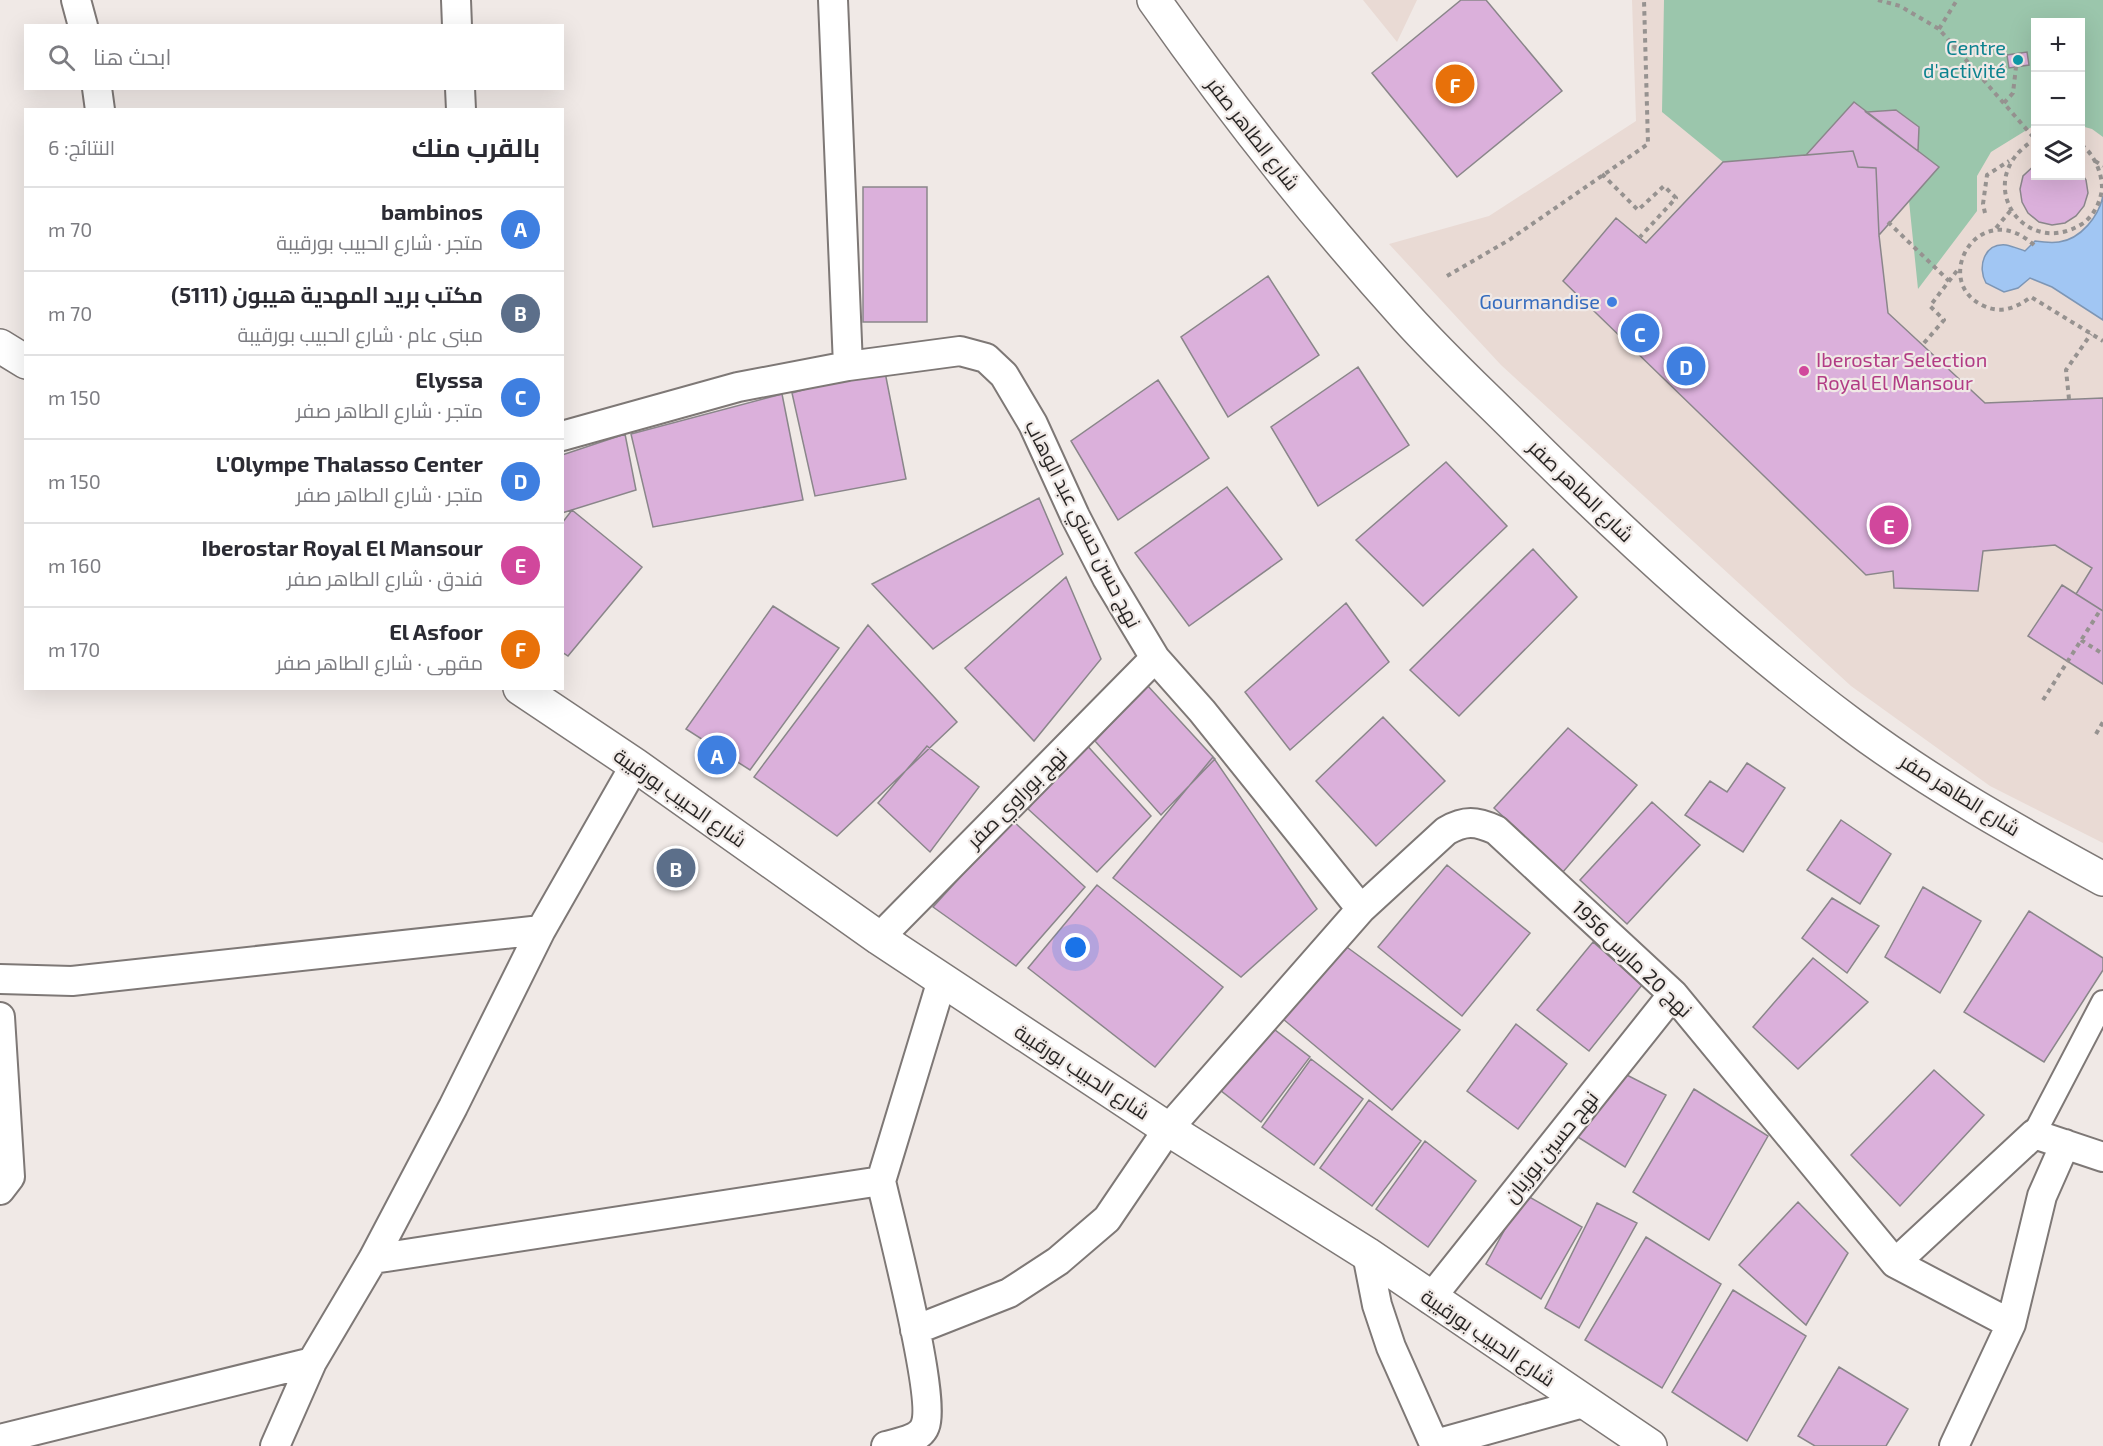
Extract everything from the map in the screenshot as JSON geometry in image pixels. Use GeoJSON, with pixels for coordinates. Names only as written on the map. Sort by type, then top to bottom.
{"type":"FeatureCollection","features":[{"type":"Feature","properties":{"kind":"main road","name":"شارع الطاهر صفر"},"geometry":{"type":"LineString","coordinates":[[1154,0],[1293,186],[1349,252],[1409,321],[1590,503],[1734,632],[1854,726],[1987,815],[2103,879]]}},
{"type":"Feature","properties":{"kind":"main road"},"geometry":{"type":"LineString","coordinates":[[0,346],[24,361]]}},
{"type":"Feature","properties":{"kind":"main road","name":"شارع الحبيب بورقيبة"},"geometry":{"type":"LineString","coordinates":[[523,690],[634,765],[879,939],[1168,1129],[1367,1254],[1583,1403],[1650,1446]]}},
{"type":"Feature","properties":{"kind":"street"},"geometry":{"type":"LineString","coordinates":[[76,0],[82,24]]}},
{"type":"Feature","properties":{"kind":"street"},"geometry":{"type":"LineString","coordinates":[[456,0],[457,24]]}},
{"type":"Feature","properties":{"kind":"street"},"geometry":{"type":"LineString","coordinates":[[833,0],[848,366]]}},
{"type":"Feature","properties":{"kind":"street"},"geometry":{"type":"LineString","coordinates":[[97,90],[100,108]]}},
{"type":"Feature","properties":{"kind":"street"},"geometry":{"type":"LineString","coordinates":[[460,90],[461,108]]}},
{"type":"Feature","properties":{"kind":"street","name":"نهج حسن حسني عبد الوهاب"},"geometry":{"type":"LineString","coordinates":[[564,435],[738,387],[848,366],[960,351],[986,358],[1004,375],[1033,424],[1107,578],[1155,658],[1202,711],[1361,909]]}},
{"type":"Feature","properties":{"kind":"street","name":"نهج بوراوي صفر"},"geometry":{"type":"LineString","coordinates":[[879,939],[1155,658]]}},
{"type":"Feature","properties":{"kind":"street"},"geometry":{"type":"LineString","coordinates":[[275,1446],[312,1362],[373,1259],[453,1107],[540,930],[634,765]]}},
{"type":"Feature","properties":{"kind":"street","name":"نهج 20 مارس 1956"},"geometry":{"type":"LineString","coordinates":[[915,1330],[1009,1293],[1058,1261],[1107,1219],[1168,1129],[1361,909],[1446,831],[1461,822],[1478,822],[1496,830],[1673,994],[1895,1263],[2011,1324]]}},
{"type":"Feature","properties":{"kind":"street"},"geometry":{"type":"LineString","coordinates":[[0,979],[72,981],[540,930]]}},
{"type":"Feature","properties":{"kind":"street"},"geometry":{"type":"LineString","coordinates":[[886,1446],[913,1438],[925,1427],[928,1407],[915,1330],[881,1181],[942,980]]}},
{"type":"Feature","properties":{"kind":"street","name":"نهج حسين بوزيان"},"geometry":{"type":"LineString","coordinates":[[1430,1299],[1673,994]]}},
{"type":"Feature","properties":{"kind":"street"},"geometry":{"type":"LineString","coordinates":[[1895,1263],[2034,1134],[2103,1002]]}},
{"type":"Feature","properties":{"kind":"street"},"geometry":{"type":"LineString","coordinates":[[0,1017],[10,1177],[0,1190]]}},
{"type":"Feature","properties":{"kind":"street"},"geometry":{"type":"LineString","coordinates":[[2034,1134],[2103,1158]]}},
{"type":"Feature","properties":{"kind":"street"},"geometry":{"type":"LineString","coordinates":[[1954,1446],[2011,1324],[2042,1196],[2065,1144]]}},
{"type":"Feature","properties":{"kind":"street"},"geometry":{"type":"LineString","coordinates":[[373,1259],[881,1181]]}},
{"type":"Feature","properties":{"kind":"street"},"geometry":{"type":"LineString","coordinates":[[1367,1254],[1377,1305],[1391,1347],[1435,1445],[1583,1403]]}},
{"type":"Feature","properties":{"kind":"street"},"geometry":{"type":"LineString","coordinates":[[0,1439],[312,1362]]}},
{"type":"Feature","properties":{"kind":"path"},"geometry":{"type":"LineString","coordinates":[[1448,276],[1509,240],[1648,144],[1644,0]]}},
{"type":"Feature","properties":{"kind":"path"},"geometry":{"type":"LineString","coordinates":[[1878,0],[1900,6],[1939,29],[2031,134]]}},
{"type":"Feature","properties":{"kind":"path"},"geometry":{"type":"LineString","coordinates":[[1939,29],[1957,0]]}},
{"type":"Feature","properties":{"kind":"path"},"geometry":{"type":"LineString","coordinates":[[2004,103],[2013,93],[2016,67]]}},
{"type":"Feature","properties":{"kind":"path"},"geometry":{"type":"LineString","coordinates":[[1985,213],[1983,204],[1987,175],[2010,161],[2021,148],[2031,142]]}},
{"type":"Feature","properties":{"kind":"path"},"geometry":{"type":"LineString","coordinates":[[2010,161],[2004,177],[2005,194],[2011,210],[2022,223],[2037,231],[2054,234],[2071,230],[2086,222],[2097,208],[2102,192],[2102,175],[2095,161],[2085,150]]}},
{"type":"Feature","properties":{"kind":"path"},"geometry":{"type":"LineString","coordinates":[[2095,161],[2103,166]]}},
{"type":"Feature","properties":{"kind":"path"},"geometry":{"type":"LineString","coordinates":[[1602,174],[1638,210],[1664,186],[1676,198],[1640,237]]}},
{"type":"Feature","properties":{"kind":"path"},"geometry":{"type":"LineString","coordinates":[[1996,229],[2011,210]]}},
{"type":"Feature","properties":{"kind":"path"},"geometry":{"type":"LineString","coordinates":[[1888,222],[1949,281]]}},
{"type":"Feature","properties":{"kind":"path"},"geometry":{"type":"LineString","coordinates":[[2034,245],[2023,236],[2010,230],[1996,229],[1983,233],[1971,242],[1963,254],[1960,267],[1962,282],[1968,294],[1978,304],[1991,309],[2006,310],[2019,306],[2031,297],[2103,341]]}},
{"type":"Feature","properties":{"kind":"path"},"geometry":{"type":"LineString","coordinates":[[1924,344],[1944,320],[1930,306],[1960,267]]}},
{"type":"Feature","properties":{"kind":"path"},"geometry":{"type":"LineString","coordinates":[[2069,399],[2066,370],[2091,334]]}},
{"type":"Feature","properties":{"kind":"path"},"geometry":{"type":"LineString","coordinates":[[2043,700],[2101,609]]}},
{"type":"Feature","properties":{"kind":"path"},"geometry":{"type":"LineString","coordinates":[[2081,640],[2103,654]]}},
{"type":"Feature","properties":{"kind":"path"},"geometry":{"type":"LineString","coordinates":[[2096,734],[2103,722]]}},
{"type":"Feature","properties":{"kind":"shaded area"},"geometry":{"type":"Polygon","coordinates":[[[1363,0],[1417,0],[1397,42],[1363,0]]]}},
{"type":"Feature","properties":{"kind":"shaded area"},"geometry":{"type":"Polygon","coordinates":[[[1632,0],[2103,0],[2103,843],[1990,786],[1851,686],[1501,365],[1389,244],[1489,216],[1636,121],[1632,0]]]}},
{"type":"Feature","properties":{"kind":"green space"},"geometry":{"type":"Polygon","coordinates":[[[1664,0],[2103,0],[2103,137],[2085,127],[2085,18],[2031,18],[2031,127],[1991,152],[1977,176],[1977,211],[1918,289],[1909,201],[1938,167],[1918,151],[1919,127],[1896,110],[1866,112],[1806,155],[1723,162],[1662,112],[1664,0]]]}},
{"type":"Feature","properties":{"kind":"water"},"geometry":{"type":"Polygon","coordinates":[[[2103,196],[2103,320],[2052,287],[2030,278],[2018,288],[2004,292],[1986,283],[1982,270],[1984,257],[1992,248],[2006,245],[2025,251],[2035,241],[2067,240],[2082,231],[2093,219],[2103,196]]]}},
{"type":"Feature","properties":{"kind":"building"},"geometry":{"type":"Polygon","coordinates":[[[1461,0],[1486,0],[1562,91],[1457,177],[1372,73],[1461,0]]]}},
{"type":"Feature","properties":{"kind":"building","name":"Centre d'activité"},"geometry":{"type":"Polygon","coordinates":[[[2027,52],[2029,65],[2009,68],[2007,55],[2027,52]]]}},
{"type":"Feature","properties":{"kind":"building"},"geometry":{"type":"Polygon","coordinates":[[[1854,102],[1939,167],[1879,235],[1876,168],[1858,167],[1853,151],[1806,155],[1854,102]]]}},
{"type":"Feature","properties":{"kind":"building"},"geometry":{"type":"Polygon","coordinates":[[[1896,110],[1919,127],[1918,151],[1866,112],[1896,110]]]}},
{"type":"Feature","properties":{"kind":"building","name":"Iberostar Selection Royal El Mansour"},"geometry":{"type":"Polygon","coordinates":[[[1853,151],[1858,167],[1876,168],[1879,235],[1888,313],[1985,403],[2103,398],[2103,611],[2076,594],[2092,568],[2055,545],[1983,551],[1978,591],[1894,588],[1893,571],[1866,575],[1563,281],[1616,218],[1646,243],[1723,162],[1853,151]]]}},
{"type":"Feature","properties":{"kind":"building"},"geometry":{"type":"Polygon","coordinates":[[[2031,169],[2031,180],[2085,178],[2088,193],[2084,206],[2076,216],[2065,223],[2052,225],[2039,222],[2028,213],[2022,202],[2020,189],[2023,176],[2031,169]]]}},
{"type":"Feature","properties":{"kind":"building"},"geometry":{"type":"Polygon","coordinates":[[[863,187],[927,187],[927,322],[863,322],[863,187]]]}},
{"type":"Feature","properties":{"kind":"building"},"geometry":{"type":"Polygon","coordinates":[[[1268,276],[1319,355],[1228,417],[1181,337],[1268,276]]]}},
{"type":"Feature","properties":{"kind":"building"},"geometry":{"type":"Polygon","coordinates":[[[884,367],[906,479],[815,496],[792,393],[884,367]]]}},
{"type":"Feature","properties":{"kind":"building"},"geometry":{"type":"Polygon","coordinates":[[[1358,367],[1409,445],[1318,506],[1271,427],[1358,367]]]}},
{"type":"Feature","properties":{"kind":"building"},"geometry":{"type":"Polygon","coordinates":[[[1158,380],[1209,458],[1118,520],[1071,441],[1158,380]]]}},
{"type":"Feature","properties":{"kind":"building"},"geometry":{"type":"Polygon","coordinates":[[[782,394],[803,500],[653,527],[631,434],[782,394]]]}},
{"type":"Feature","properties":{"kind":"building"},"geometry":{"type":"Polygon","coordinates":[[[625,434],[636,490],[564,512],[564,454],[625,434]]]}},
{"type":"Feature","properties":{"kind":"building"},"geometry":{"type":"Polygon","coordinates":[[[1446,462],[1507,526],[1423,606],[1356,540],[1446,462]]]}},
{"type":"Feature","properties":{"kind":"building"},"geometry":{"type":"Polygon","coordinates":[[[1227,487],[1282,559],[1189,626],[1135,553],[1227,487]]]}},
{"type":"Feature","properties":{"kind":"building"},"geometry":{"type":"Polygon","coordinates":[[[1039,498],[1063,554],[933,649],[872,584],[1039,498]]]}},
{"type":"Feature","properties":{"kind":"building"},"geometry":{"type":"Polygon","coordinates":[[[572,510],[642,567],[568,656],[564,653],[564,520],[572,510]]]}},
{"type":"Feature","properties":{"kind":"building"},"geometry":{"type":"Polygon","coordinates":[[[1533,549],[1577,597],[1459,716],[1410,670],[1533,549]]]}},
{"type":"Feature","properties":{"kind":"building"},"geometry":{"type":"Polygon","coordinates":[[[1066,577],[1101,659],[1034,741],[965,668],[1066,577]]]}},
{"type":"Feature","properties":{"kind":"building"},"geometry":{"type":"Polygon","coordinates":[[[2062,585],[2103,611],[2103,684],[2028,636],[2062,585]]]}},
{"type":"Feature","properties":{"kind":"building"},"geometry":{"type":"Polygon","coordinates":[[[1346,603],[1389,662],[1290,750],[1245,692],[1346,603]]]}},
{"type":"Feature","properties":{"kind":"building"},"geometry":{"type":"Polygon","coordinates":[[[773,606],[839,648],[750,770],[686,729],[773,606]]]}},
{"type":"Feature","properties":{"kind":"building"},"geometry":{"type":"Polygon","coordinates":[[[868,625],[957,722],[837,836],[754,777],[868,625]]]}},
{"type":"Feature","properties":{"kind":"building"},"geometry":{"type":"Polygon","coordinates":[[[1147,685],[1215,759],[1161,815],[1095,741],[1147,685]]]}},
{"type":"Feature","properties":{"kind":"building"},"geometry":{"type":"Polygon","coordinates":[[[1383,717],[1445,781],[1376,846],[1316,781],[1383,717]]]}},
{"type":"Feature","properties":{"kind":"building"},"geometry":{"type":"Polygon","coordinates":[[[1568,728],[1637,785],[1563,872],[1494,808],[1568,728]]]}},
{"type":"Feature","properties":{"kind":"building"},"geometry":{"type":"Polygon","coordinates":[[[1083,741],[1151,816],[1097,872],[1028,809],[1083,741]]]}},
{"type":"Feature","properties":{"kind":"building"},"geometry":{"type":"Polygon","coordinates":[[[927,746],[979,787],[930,852],[878,803],[927,746]]]}},
{"type":"Feature","properties":{"kind":"building"},"geometry":{"type":"Polygon","coordinates":[[[1213,757],[1317,909],[1241,977],[1113,878],[1213,757]]]}},
{"type":"Feature","properties":{"kind":"building"},"geometry":{"type":"Polygon","coordinates":[[[1747,763],[1785,788],[1743,852],[1685,815],[1710,781],[1727,792],[1747,763]]]}},
{"type":"Feature","properties":{"kind":"building"},"geometry":{"type":"Polygon","coordinates":[[[1652,802],[1700,845],[1627,924],[1580,880],[1652,802]]]}},
{"type":"Feature","properties":{"kind":"building"},"geometry":{"type":"Polygon","coordinates":[[[1012,820],[1085,887],[1016,966],[933,907],[1012,820]]]}},
{"type":"Feature","properties":{"kind":"building"},"geometry":{"type":"Polygon","coordinates":[[[1841,820],[1891,854],[1860,904],[1807,870],[1841,820]]]}},
{"type":"Feature","properties":{"kind":"building"},"geometry":{"type":"Polygon","coordinates":[[[1447,865],[1530,933],[1462,1016],[1378,947],[1447,865]]]}},
{"type":"Feature","properties":{"kind":"building"},"geometry":{"type":"Polygon","coordinates":[[[1097,885],[1223,987],[1155,1067],[1028,968],[1097,885]]]}},
{"type":"Feature","properties":{"kind":"building"},"geometry":{"type":"Polygon","coordinates":[[[1923,887],[1981,921],[1940,993],[1885,957],[1923,887]]]}},
{"type":"Feature","properties":{"kind":"building"},"geometry":{"type":"Polygon","coordinates":[[[1832,898],[1879,926],[1847,973],[1802,938],[1832,898]]]}},
{"type":"Feature","properties":{"kind":"building"},"geometry":{"type":"Polygon","coordinates":[[[2029,911],[2103,958],[2103,970],[2044,1062],[1964,1012],[2029,911]]]}},
{"type":"Feature","properties":{"kind":"building"},"geometry":{"type":"Polygon","coordinates":[[[1593,942],[1642,985],[1589,1051],[1537,1010],[1593,942]]]}},
{"type":"Feature","properties":{"kind":"building"},"geometry":{"type":"Polygon","coordinates":[[[1344,945],[1460,1030],[1392,1110],[1283,1019],[1344,945]]]}},
{"type":"Feature","properties":{"kind":"building"},"geometry":{"type":"Polygon","coordinates":[[[1813,958],[1868,1002],[1798,1069],[1753,1027],[1813,958]]]}},
{"type":"Feature","properties":{"kind":"building"},"geometry":{"type":"Polygon","coordinates":[[[1516,1024],[1567,1064],[1518,1129],[1467,1091],[1516,1024]]]}},
{"type":"Feature","properties":{"kind":"building"},"geometry":{"type":"Polygon","coordinates":[[[1270,1026],[1310,1057],[1261,1122],[1220,1090],[1270,1026]]]}},
{"type":"Feature","properties":{"kind":"building"},"geometry":{"type":"Polygon","coordinates":[[[1311,1059],[1363,1099],[1314,1165],[1262,1127],[1311,1059]]]}},
{"type":"Feature","properties":{"kind":"building"},"geometry":{"type":"Polygon","coordinates":[[[1934,1070],[1984,1115],[1900,1206],[1851,1155],[1934,1070]]]}},
{"type":"Feature","properties":{"kind":"building"},"geometry":{"type":"Polygon","coordinates":[[[1619,1071],[1666,1095],[1625,1167],[1570,1132],[1619,1071]]]}},
{"type":"Feature","properties":{"kind":"building"},"geometry":{"type":"Polygon","coordinates":[[[1694,1089],[1768,1136],[1709,1240],[1633,1192],[1694,1089]]]}},
{"type":"Feature","properties":{"kind":"building"},"geometry":{"type":"Polygon","coordinates":[[[1369,1100],[1421,1141],[1372,1206],[1320,1168],[1369,1100]]]}},
{"type":"Feature","properties":{"kind":"building"},"geometry":{"type":"Polygon","coordinates":[[[1425,1141],[1476,1181],[1428,1247],[1376,1209],[1425,1141]]]}},
{"type":"Feature","properties":{"kind":"building"},"geometry":{"type":"Polygon","coordinates":[[[1524,1194],[1582,1227],[1541,1299],[1486,1264],[1524,1194]]]}},
{"type":"Feature","properties":{"kind":"building"},"geometry":{"type":"Polygon","coordinates":[[[1798,1202],[1848,1253],[1806,1325],[1739,1265],[1798,1202]]]}},
{"type":"Feature","properties":{"kind":"building"},"geometry":{"type":"Polygon","coordinates":[[[1597,1203],[1637,1223],[1579,1328],[1545,1308],[1597,1203]]]}},
{"type":"Feature","properties":{"kind":"building"},"geometry":{"type":"Polygon","coordinates":[[[1646,1237],[1721,1284],[1662,1388],[1585,1340],[1646,1237]]]}},
{"type":"Feature","properties":{"kind":"building"},"geometry":{"type":"Polygon","coordinates":[[[1733,1290],[1806,1336],[1747,1441],[1672,1392],[1733,1290]]]}},
{"type":"Feature","properties":{"kind":"building"},"geometry":{"type":"Polygon","coordinates":[[[1839,1367],[1908,1409],[1886,1446],[1815,1446],[1798,1436],[1839,1367]]]}},
{"type":"Feature","properties":{"kind":"place","name":"Centre d'activité"},"geometry":{"type":"Point","coordinates":[2018,60]}},
{"type":"Feature","properties":{"kind":"place","name":"El Asfoor"},"geometry":{"type":"Point","coordinates":[1455,84]}},
{"type":"Feature","properties":{"kind":"place","name":"Gourmandise"},"geometry":{"type":"Point","coordinates":[1612,302]}},
{"type":"Feature","properties":{"kind":"place","name":"Elyssa"},"geometry":{"type":"Point","coordinates":[1640,333]}},
{"type":"Feature","properties":{"kind":"place","name":"L'Olympe Thalasso Center"},"geometry":{"type":"Point","coordinates":[1686,366]}},
{"type":"Feature","properties":{"kind":"place","name":"Iberostar Selection Royal El Mansour"},"geometry":{"type":"Point","coordinates":[1804,371]}},
{"type":"Feature","properties":{"kind":"place","name":"Iberostar Royal El Mansour"},"geometry":{"type":"Point","coordinates":[1889,525]}},
{"type":"Feature","properties":{"kind":"place","name":"bambinos"},"geometry":{"type":"Point","coordinates":[717,755]}},
{"type":"Feature","properties":{"kind":"place","name":"مكتب بريد المهدية هيبون (5111)"},"geometry":{"type":"Point","coordinates":[676,868]}}]}
